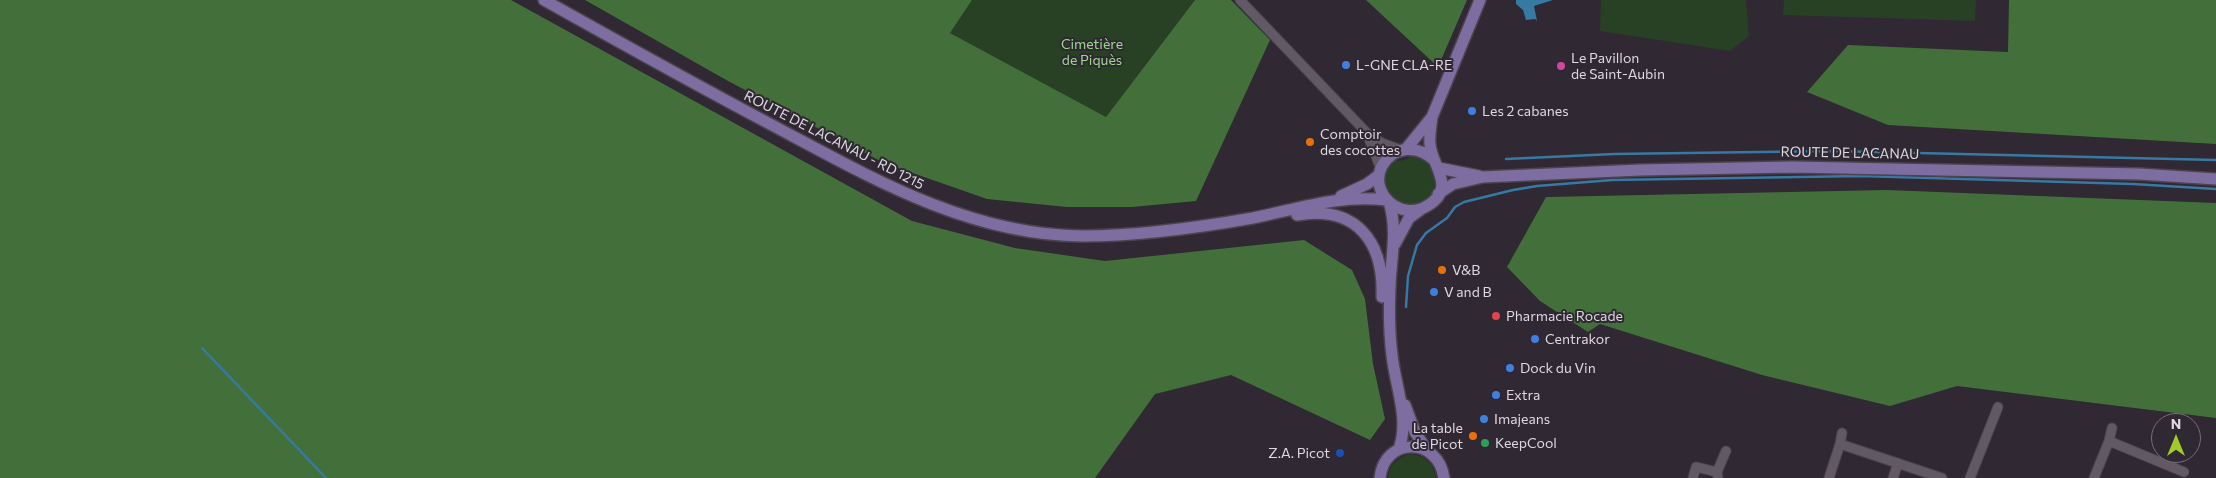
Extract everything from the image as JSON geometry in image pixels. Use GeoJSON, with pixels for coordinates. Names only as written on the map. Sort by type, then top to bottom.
{"type":"FeatureCollection","features":[{"type":"Feature","properties":{"kind":"main road","name":"ROUTE DE LACANAU - RD 1215"},"geometry":{"type":"LineString","coordinates":[[544,0],[668,70],[858,171],[909,196],[957,214],[1024,230],[1079,236],[1136,234],[1252,218]]}},
{"type":"Feature","properties":{"kind":"main road"},"geometry":{"type":"LineString","coordinates":[[1394,248],[1409,218],[1434,201],[1438,194],[1441,185],[1437,164],[1430,144],[1432,118],[1480,0]]}},
{"type":"Feature","properties":{"kind":"main road"},"geometry":{"type":"LineString","coordinates":[[1333,200],[1367,184],[1380,172],[1388,158],[1404,149],[1432,118]]}},
{"type":"Feature","properties":{"kind":"main road"},"geometry":{"type":"LineString","coordinates":[[1404,149],[1422,151],[1437,164],[1483,177]]}},
{"type":"Feature","properties":{"kind":"main road","name":"ROUTE DE LACANAU"},"geometry":{"type":"LineString","coordinates":[[1483,177],[1640,170],[1792,167],[2111,173],[2216,179]]}},
{"type":"Feature","properties":{"kind":"main road"},"geometry":{"type":"LineString","coordinates":[[1380,172],[1381,192],[1388,201],[1392,213],[1394,248],[1389,314],[1392,355],[1404,433],[1399,449]]}},
{"type":"Feature","properties":{"kind":"main road"},"geometry":{"type":"LineString","coordinates":[[1438,194],[1453,184],[1483,177]]}},
{"type":"Feature","properties":{"kind":"main road"},"geometry":{"type":"LineString","coordinates":[[1252,218],[1333,200],[1354,198],[1388,201],[1403,210],[1420,210]]}},
{"type":"Feature","properties":{"kind":"main road"},"geometry":{"type":"LineString","coordinates":[[1252,218],[1325,213],[1344,218],[1369,238],[1381,266],[1381,314],[1392,355]]}},
{"type":"Feature","properties":{"kind":"main road"},"geometry":{"type":"LineString","coordinates":[[1397,385],[1415,432],[1426,450]]}},
{"type":"Feature","properties":{"kind":"main road"},"geometry":{"type":"LineString","coordinates":[[1380,478],[1384,462],[1391,454],[1399,449],[1410,447],[1430,452],[1441,464],[1444,478]]}},
{"type":"Feature","properties":{"kind":"street"},"geometry":{"type":"LineString","coordinates":[[1240,0],[1367,133],[1382,143],[1404,149]]}},
{"type":"Feature","properties":{"kind":"street"},"geometry":{"type":"LineString","coordinates":[[1367,133],[1380,172]]}},
{"type":"Feature","properties":{"kind":"street"},"geometry":{"type":"LineString","coordinates":[[1970,478],[1998,407]]}},
{"type":"Feature","properties":{"kind":"street"},"geometry":{"type":"LineString","coordinates":[[2094,478],[2109,441],[2112,428]]}},
{"type":"Feature","properties":{"kind":"street"},"geometry":{"type":"LineString","coordinates":[[1828,478],[1842,434]]}},
{"type":"Feature","properties":{"kind":"street"},"geometry":{"type":"LineString","coordinates":[[2109,441],[2184,472]]}},
{"type":"Feature","properties":{"kind":"street"},"geometry":{"type":"LineString","coordinates":[[1840,444],[1942,478]]}},
{"type":"Feature","properties":{"kind":"street"},"geometry":{"type":"LineString","coordinates":[[1693,478],[1696,467],[1718,475],[1726,450]]}},
{"type":"Feature","properties":{"kind":"street"},"geometry":{"type":"LineString","coordinates":[[1893,478],[1898,463]]}},
{"type":"Feature","properties":{"kind":"green space"},"geometry":{"type":"Polygon","coordinates":[[[0,0],[511,0],[912,221],[1015,248],[1105,261],[1304,240],[1352,270],[1365,299],[1373,364],[1385,419],[1370,440],[1231,375],[1155,394],[1095,478],[0,478],[0,0]]]}},
{"type":"Feature","properties":{"kind":"green space"},"geometry":{"type":"Polygon","coordinates":[[[585,0],[972,0],[950,33],[1106,117],[1195,0],[1231,0],[1270,40],[1196,201],[1132,207],[1067,207],[987,199],[884,163],[728,81],[585,0]]]}},
{"type":"Feature","properties":{"kind":"green space","name":"Cimetière de Piquès"},"geometry":{"type":"Polygon","coordinates":[[[972,0],[1195,0],[1106,117],[950,33],[972,0]]]}},
{"type":"Feature","properties":{"kind":"green space"},"geometry":{"type":"Polygon","coordinates":[[[1366,0],[1467,0],[1438,67],[1366,0]]]}},
{"type":"Feature","properties":{"kind":"green space"},"geometry":{"type":"Polygon","coordinates":[[[1601,0],[1746,0],[1749,36],[1730,51],[1600,31],[1601,0]]]}},
{"type":"Feature","properties":{"kind":"green space"},"geometry":{"type":"Polygon","coordinates":[[[1784,0],[1976,0],[1975,21],[1783,15],[1784,0]]]}},
{"type":"Feature","properties":{"kind":"green space"},"geometry":{"type":"Polygon","coordinates":[[[2009,0],[2216,0],[2216,144],[1888,125],[1807,92],[1848,45],[2008,52],[2009,0]]]}},
{"type":"Feature","properties":{"kind":"green space"},"geometry":{"type":"Polygon","coordinates":[[[1411,153],[1429,162],[1436,182],[1433,191],[1426,200],[1416,205],[1406,205],[1397,201],[1389,194],[1385,185],[1386,173],[1394,159],[1399,161],[1408,159],[1411,153]]]}},
{"type":"Feature","properties":{"kind":"green space"},"geometry":{"type":"Polygon","coordinates":[[[1887,190],[2216,203],[2216,418],[2201,416],[2201,413],[2176,413],[1957,386],[1890,406],[1762,375],[1600,324],[1588,332],[1540,301],[1507,267],[1546,197],[1887,190]]]}},
{"type":"Feature","properties":{"kind":"green space"},"geometry":{"type":"Polygon","coordinates":[[[1411,454],[1421,456],[1428,461],[1433,468],[1436,478],[1388,478],[1390,469],[1395,462],[1411,454]]]}},
{"type":"Feature","properties":{"kind":"water"},"geometry":{"type":"Polygon","coordinates":[[[1516,0],[1553,0],[1534,6],[1537,21],[1535,19],[1526,20],[1523,10],[1516,4],[1516,0]]]}},
{"type":"Feature","properties":{"kind":"waterway"},"geometry":{"type":"LineString","coordinates":[[1506,159],[1614,154],[1833,151],[2216,160]]}},
{"type":"Feature","properties":{"kind":"waterway"},"geometry":{"type":"LineString","coordinates":[[1406,307],[1408,276],[1417,245],[1426,233],[1447,218],[1455,207],[1464,202],[1537,186],[1612,180],[1861,176],[2133,184],[2216,189]]}},
{"type":"Feature","properties":{"kind":"waterway"},"geometry":{"type":"LineString","coordinates":[[202,348],[326,478]]}},
{"type":"Feature","properties":{"kind":"place","name":"L-GNE CLA-RE"},"geometry":{"type":"Point","coordinates":[1346,65]}},
{"type":"Feature","properties":{"kind":"place","name":"Le Pavillon de Saint-Aubin"},"geometry":{"type":"Point","coordinates":[1561,66]}},
{"type":"Feature","properties":{"kind":"place","name":"Les 2 cabanes"},"geometry":{"type":"Point","coordinates":[1472,111]}},
{"type":"Feature","properties":{"kind":"place","name":"Comptoir des cocottes"},"geometry":{"type":"Point","coordinates":[1310,142]}},
{"type":"Feature","properties":{"kind":"place","name":"V&B"},"geometry":{"type":"Point","coordinates":[1442,270]}},
{"type":"Feature","properties":{"kind":"place","name":"V and B"},"geometry":{"type":"Point","coordinates":[1434,292]}},
{"type":"Feature","properties":{"kind":"place","name":"Pharmacie Rocade"},"geometry":{"type":"Point","coordinates":[1496,316]}},
{"type":"Feature","properties":{"kind":"place","name":"Centrakor"},"geometry":{"type":"Point","coordinates":[1535,339]}},
{"type":"Feature","properties":{"kind":"place","name":"Dock du Vin"},"geometry":{"type":"Point","coordinates":[1510,368]}},
{"type":"Feature","properties":{"kind":"place","name":"Extra"},"geometry":{"type":"Point","coordinates":[1496,395]}},
{"type":"Feature","properties":{"kind":"place","name":"Imajeans"},"geometry":{"type":"Point","coordinates":[1484,419]}},
{"type":"Feature","properties":{"kind":"place","name":"La table de Picot"},"geometry":{"type":"Point","coordinates":[1473,436]}},
{"type":"Feature","properties":{"kind":"place","name":"KeepCool"},"geometry":{"type":"Point","coordinates":[1485,443]}},
{"type":"Feature","properties":{"kind":"place","name":"Z.A. Picot"},"geometry":{"type":"Point","coordinates":[1340,453]}}]}
